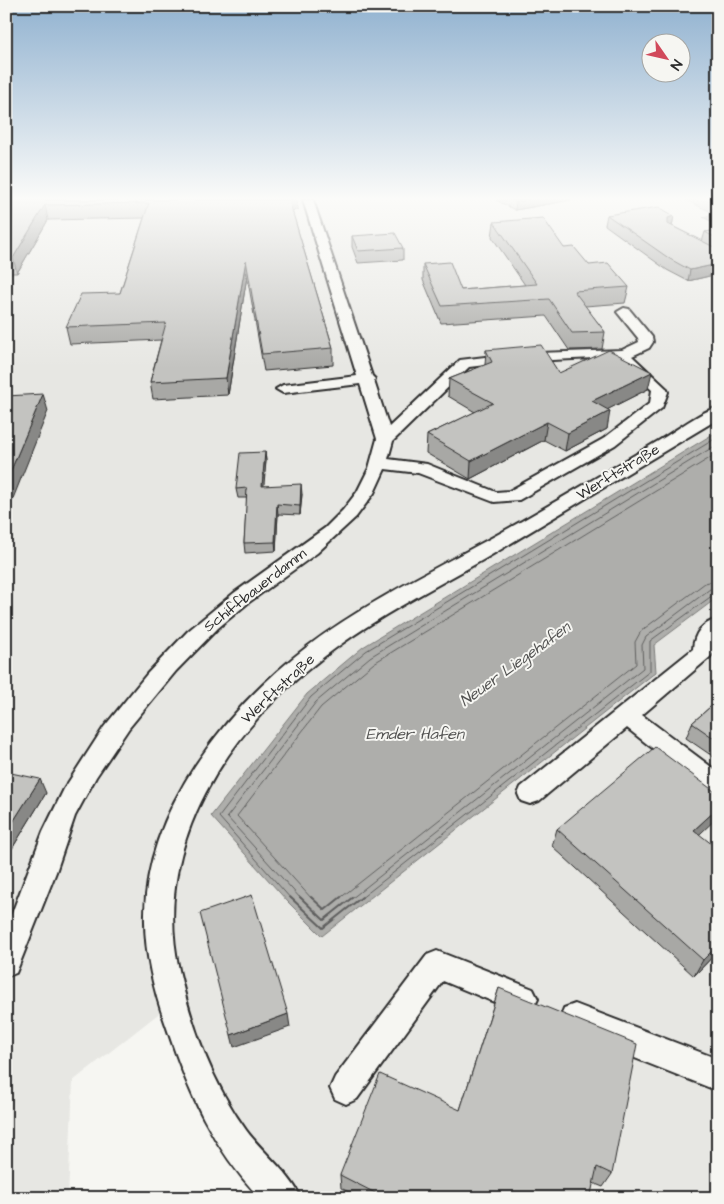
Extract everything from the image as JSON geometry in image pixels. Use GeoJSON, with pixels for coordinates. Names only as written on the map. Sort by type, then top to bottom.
{"type":"FeatureCollection","features":[{"type":"Feature","properties":{"kind":"lane","name":"Schiffbauerdamm"},"geometry":{"type":"LineString","coordinates":[[6,963],[65,810],[101,748],[130,710],[180,652],[211,623],[240,598],[333,531],[350,515],[374,481],[381,463],[385,439],[368,379],[327,256]]}},
{"type":"Feature","properties":{"kind":"lane"},"geometry":{"type":"LineString","coordinates":[[623,355],[644,345],[646,342],[645,337],[624,312]]}},
{"type":"Feature","properties":{"kind":"lane"},"geometry":{"type":"LineString","coordinates":[[381,463],[420,468],[494,497],[513,496],[609,442],[645,416],[661,398],[659,387],[637,371],[623,355],[616,353],[562,355],[465,363],[385,439]]}},
{"type":"Feature","properties":{"kind":"lane"},"geometry":{"type":"LineString","coordinates":[[283,389],[368,379]]}},
{"type":"Feature","properties":{"kind":"lane","name":"Werftstraße"},"geometry":{"type":"LineString","coordinates":[[284,1198],[260,1174],[218,1116],[193,1059],[166,980],[161,947],[159,909],[161,880],[170,844],[193,791],[208,766],[236,728],[265,697],[299,666],[349,628],[525,527],[718,412]]}},
{"type":"Feature","properties":{"kind":"lane"},"geometry":{"type":"LineString","coordinates":[[530,794],[628,716],[703,652],[704,637],[718,626]]}},
{"type":"Feature","properties":{"kind":"lane"},"geometry":{"type":"LineString","coordinates":[[628,716],[718,786]]}},
{"type":"Feature","properties":{"kind":"lane"},"geometry":{"type":"LineString","coordinates":[[346,1088],[437,965],[718,1075]]}},
{"type":"Feature","properties":{"kind":"shaded area"},"geometry":{"type":"Polygon","coordinates":[[[6,256],[718,256],[718,431],[363,647],[322,936],[656,672],[654,645],[718,597],[718,1198],[284,1198],[260,1174],[172,1003],[73,1081],[68,1198],[6,1198],[6,256]]]}},
{"type":"Feature","properties":{"kind":"water","name":"Emder Hafen"},"geometry":{"type":"Polygon","coordinates":[[[718,431],[718,597],[654,645],[656,672],[322,936],[288,902],[211,816],[307,694],[363,647],[718,431]]]}},
{"type":"Feature","properties":{"kind":"building"},"geometry":{"type":"Polygon","coordinates":[[[132,256],[306,256],[333,348],[262,354],[246,260],[226,378],[150,382],[166,323],[66,327],[81,294],[120,293],[132,256]]]}},
{"type":"Feature","properties":{"kind":"building"},"geometry":{"type":"Polygon","coordinates":[[[518,256],[582,256],[589,265],[608,263],[629,287],[574,291],[605,332],[572,333],[549,299],[442,306],[423,264],[450,262],[461,290],[537,284],[518,256]]]}},
{"type":"Feature","properties":{"kind":"building"},"geometry":{"type":"Polygon","coordinates":[[[666,256],[718,256],[718,264],[690,270],[666,256]]]}},
{"type":"Feature","properties":{"kind":"building"},"geometry":{"type":"Polygon","coordinates":[[[541,345],[559,373],[609,350],[652,372],[592,401],[610,411],[568,433],[547,422],[471,461],[427,435],[493,403],[449,379],[492,362],[486,350],[541,345]]]}},
{"type":"Feature","properties":{"kind":"building"},"geometry":{"type":"Polygon","coordinates":[[[43,394],[6,482],[6,396],[43,394]]]}},
{"type":"Feature","properties":{"kind":"building"},"geometry":{"type":"Polygon","coordinates":[[[265,452],[262,486],[301,484],[300,506],[277,504],[275,542],[244,543],[247,488],[236,489],[240,453],[265,452]]]}},
{"type":"Feature","properties":{"kind":"building"},"geometry":{"type":"Polygon","coordinates":[[[718,700],[718,741],[692,723],[718,700]]]}},
{"type":"Feature","properties":{"kind":"building"},"geometry":{"type":"Polygon","coordinates":[[[655,747],[718,794],[718,808],[694,830],[718,849],[718,945],[703,960],[557,829],[655,747]]]}},
{"type":"Feature","properties":{"kind":"building"},"geometry":{"type":"Polygon","coordinates":[[[6,772],[40,779],[6,833],[6,772]]]}},
{"type":"Feature","properties":{"kind":"building"},"geometry":{"type":"Polygon","coordinates":[[[252,895],[288,1014],[231,1035],[200,913],[252,895]]]}},
{"type":"Feature","properties":{"kind":"building"},"geometry":{"type":"Polygon","coordinates":[[[499,988],[637,1044],[612,1174],[597,1167],[590,1198],[385,1198],[340,1175],[380,1074],[460,1110],[499,988]]]}},
{"type":"Feature","properties":{"kind":"building"},"geometry":{"type":"Polygon","coordinates":[[[635,1192],[649,1198],[634,1198],[635,1192]]]}},
{"type":"Feature","properties":{"kind":"water label","name":"Neuer Liegehafen"},"geometry":{"type":"Point","coordinates":[515,664]}}]}
